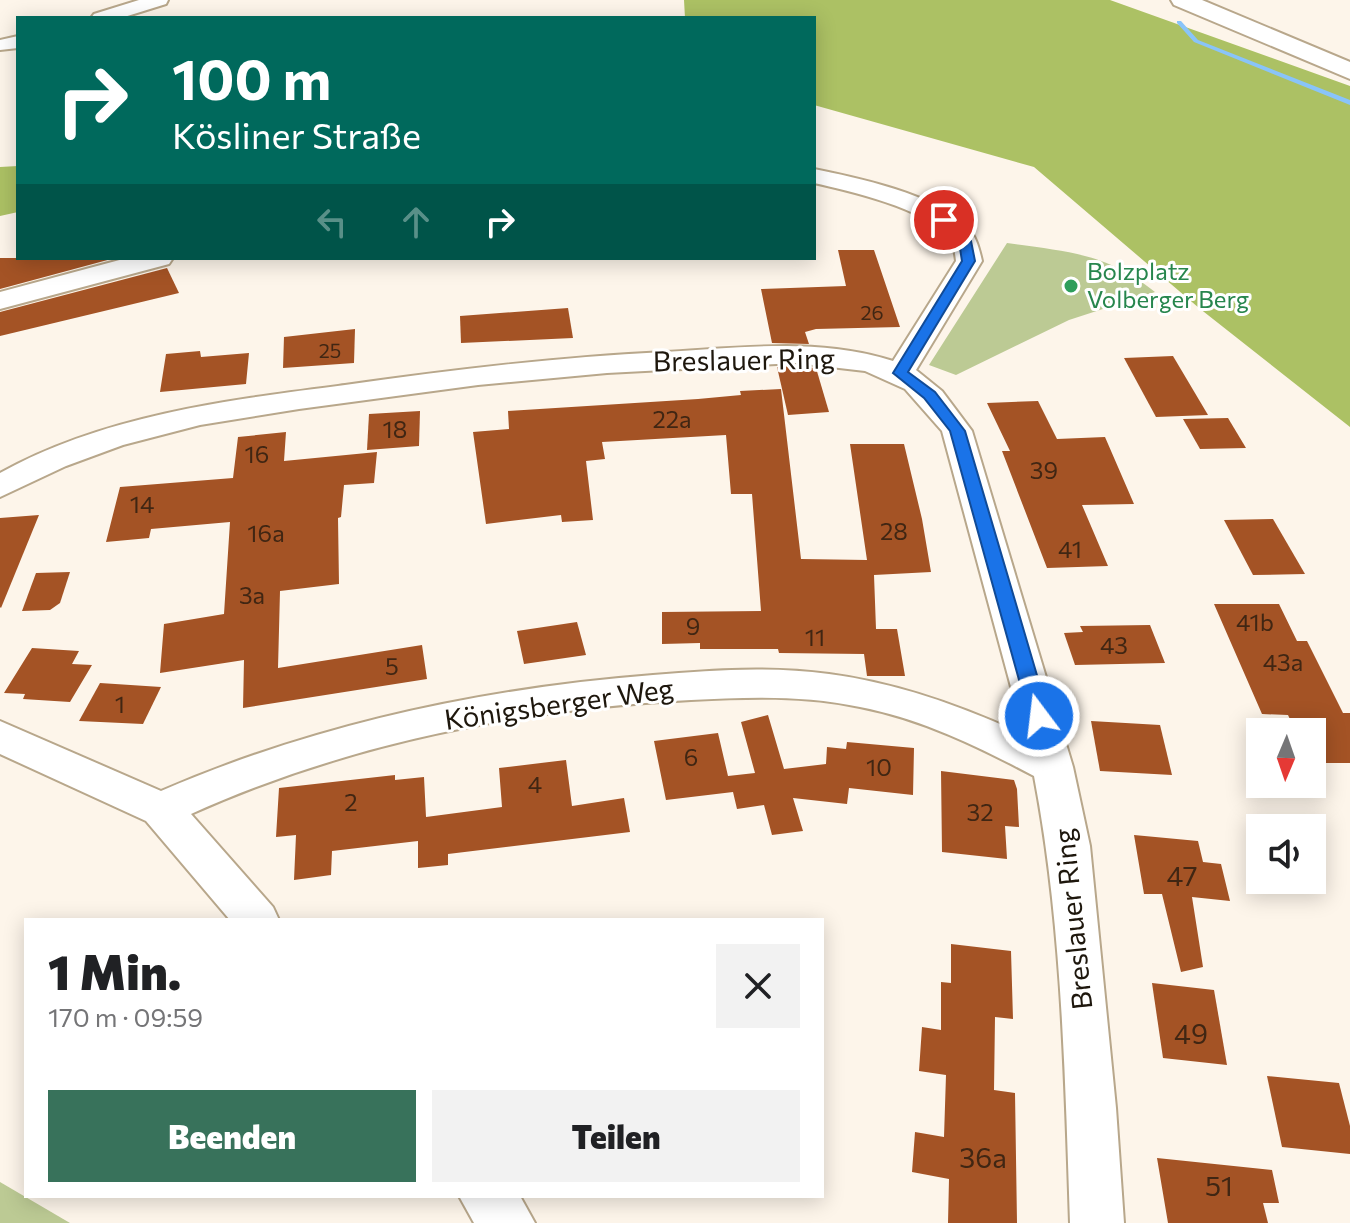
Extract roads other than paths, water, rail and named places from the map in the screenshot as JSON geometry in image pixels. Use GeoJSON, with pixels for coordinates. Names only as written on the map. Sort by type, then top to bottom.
{"type":"FeatureCollection","features":[{"type":"Feature","properties":{"kind":"street"},"geometry":{"type":"LineString","coordinates":[[107,16],[159,0]]}},
{"type":"Feature","properties":{"kind":"street"},"geometry":{"type":"LineString","coordinates":[[1182,0],[1350,71]]}},
{"type":"Feature","properties":{"kind":"street"},"geometry":{"type":"LineString","coordinates":[[816,177],[918,207],[944,220],[965,241],[969,261],[900,373]]}},
{"type":"Feature","properties":{"kind":"street"},"geometry":{"type":"LineString","coordinates":[[0,301],[152,260]]}},
{"type":"Feature","properties":{"kind":"street","name":"Breslauer Ring"},"geometry":{"type":"LineString","coordinates":[[0,487],[58,458],[152,427],[287,401],[429,381],[651,361],[809,355],[841,357],[900,373],[929,395],[957,431],[1053,767],[1072,877],[1097,1223]]}},
{"type":"Feature","properties":{"kind":"street","name":"Königsberger Weg"},"geometry":{"type":"LineString","coordinates":[[161,809],[263,766],[340,744],[494,710],[582,695],[660,687],[788,684],[834,688],[893,701],[1000,740],[1053,767]]}},
{"type":"Feature","properties":{"kind":"street"},"geometry":{"type":"LineString","coordinates":[[0,736],[44,759],[161,809],[255,918]]}},
{"type":"Feature","properties":{"kind":"street"},"geometry":{"type":"LineString","coordinates":[[487,1198],[508,1223]]}},
{"type":"Feature","properties":{"kind":"waterway"},"geometry":{"type":"LineString","coordinates":[[1179,22],[1196,41],[1350,103]]}},
{"type":"Feature","properties":{"kind":"place","name":"Bolzplatz Volberger Berg"},"geometry":{"type":"Point","coordinates":[1071,286]}}]}
